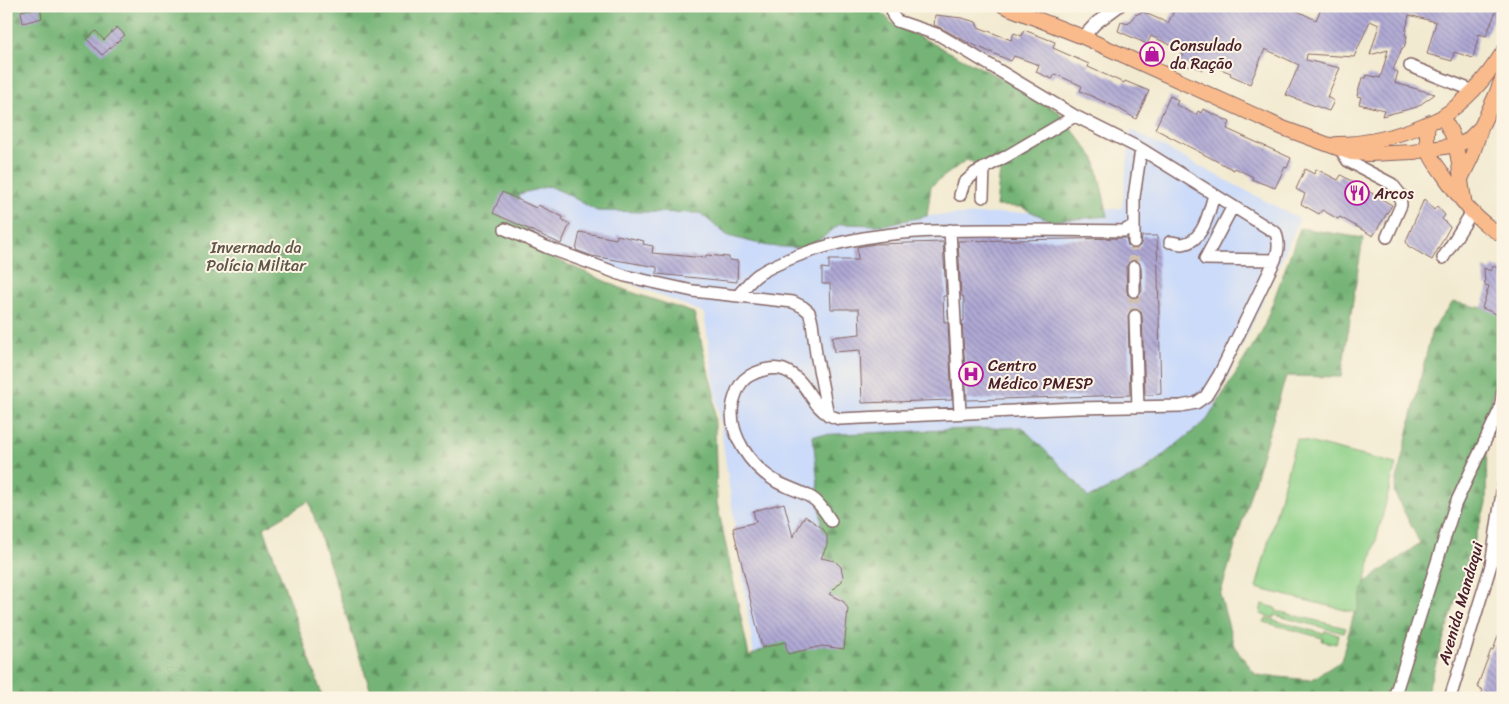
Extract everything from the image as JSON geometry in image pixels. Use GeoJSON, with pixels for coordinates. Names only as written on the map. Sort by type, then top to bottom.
{"type":"FeatureCollection","features":[{"type":"Feature","properties":{"kind":"main road"},"geometry":{"type":"LineString","coordinates":[[1004,6],[1083,37],[1305,138],[1352,153],[1369,154],[1428,150],[1456,145],[1466,141],[1481,126]]}},
{"type":"Feature","properties":{"kind":"main road"},"geometry":{"type":"LineString","coordinates":[[1334,146],[1354,144],[1411,130],[1442,118],[1474,91],[1503,52]]}},
{"type":"Feature","properties":{"kind":"main road"},"geometry":{"type":"LineString","coordinates":[[1460,181],[1472,156],[1481,126],[1503,76]]}},
{"type":"Feature","properties":{"kind":"main road"},"geometry":{"type":"LineString","coordinates":[[1442,118],[1452,131],[1456,145],[1460,181],[1469,208]]}},
{"type":"Feature","properties":{"kind":"main road"},"geometry":{"type":"LineString","coordinates":[[1428,123],[1426,140],[1428,150],[1435,163],[1469,208],[1489,228],[1503,235]]}},
{"type":"Feature","properties":{"kind":"street"},"geometry":{"type":"LineString","coordinates":[[831,521],[813,498],[777,482],[758,467],[740,442],[733,425],[732,408],[736,391],[746,378],[764,369],[783,370],[798,379],[828,415],[840,419],[1077,408],[1181,406],[1196,403],[1206,396],[1219,375],[1279,249],[1276,233],[1233,206],[1141,149],[1075,116],[938,35],[897,21],[892,6]]}},
{"type":"Feature","properties":{"kind":"street"},"geometry":{"type":"LineString","coordinates":[[1083,37],[1096,23],[1119,6]]}},
{"type":"Feature","properties":{"kind":"street"},"geometry":{"type":"LineString","coordinates":[[1410,66],[1474,91]]}},
{"type":"Feature","properties":{"kind":"street"},"geometry":{"type":"LineString","coordinates":[[960,195],[964,183],[974,173],[1075,116]]}},
{"type":"Feature","properties":{"kind":"street"},"geometry":{"type":"LineString","coordinates":[[1334,146],[1348,161],[1392,184],[1400,194],[1402,205],[1387,237]]}},
{"type":"Feature","properties":{"kind":"street"},"geometry":{"type":"LineString","coordinates":[[1134,242],[1134,197],[1141,149]]}},
{"type":"Feature","properties":{"kind":"street"},"geometry":{"type":"LineString","coordinates":[[983,197],[984,168]]}},
{"type":"Feature","properties":{"kind":"street"},"geometry":{"type":"LineString","coordinates":[[1170,242],[1182,244],[1196,238],[1206,220],[1214,195]]}},
{"type":"Feature","properties":{"kind":"street"},"geometry":{"type":"LineString","coordinates":[[1233,206],[1206,259],[1275,260]]}},
{"type":"Feature","properties":{"kind":"street"},"geometry":{"type":"LineString","coordinates":[[1443,258],[1469,208]]}},
{"type":"Feature","properties":{"kind":"street"},"geometry":{"type":"LineString","coordinates":[[738,295],[750,281],[779,263],[836,244],[906,232],[950,230],[1124,231],[1134,225]]}},
{"type":"Feature","properties":{"kind":"street"},"geometry":{"type":"LineString","coordinates":[[505,229],[546,247],[625,276],[693,291],[793,302],[803,307],[809,312],[812,322],[828,415]]}},
{"type":"Feature","properties":{"kind":"street"},"geometry":{"type":"LineString","coordinates":[[950,230],[960,413]]}},
{"type":"Feature","properties":{"kind":"street"},"geometry":{"type":"LineString","coordinates":[[1134,267],[1134,291]]}},
{"type":"Feature","properties":{"kind":"street"},"geometry":{"type":"LineString","coordinates":[[1135,316],[1138,407]]}},
{"type":"Feature","properties":{"kind":"street"},"geometry":{"type":"LineString","coordinates":[[1394,698],[1455,505],[1500,409],[1503,390]]}},
{"type":"Feature","properties":{"kind":"street"},"geometry":{"type":"LineString","coordinates":[[1500,409],[1503,430]]}},
{"type":"Feature","properties":{"kind":"street","name":"Avenida Mandaqui"},"geometry":{"type":"LineString","coordinates":[[1450,698],[1490,565],[1503,486]]}},
{"type":"Feature","properties":{"kind":"shaded area","name":"Centro Médico PMESP"},"geometry":{"type":"Polygon","coordinates":[[[516,119],[805,217],[964,215],[1122,208],[1131,130],[1300,219],[1201,436],[1057,524],[872,648],[759,691],[704,313],[477,221],[516,119]]]}},
{"type":"Feature","properties":{"kind":"green space","name":"Invernada da Polícia Militar"},"geometry":{"type":"Polygon","coordinates":[[[11,6],[817,6],[827,10],[842,6],[876,6],[892,23],[1011,83],[1059,112],[1095,159],[1108,216],[1051,221],[1021,207],[996,206],[1000,170],[966,160],[931,186],[927,216],[883,225],[840,224],[822,238],[801,248],[768,246],[728,236],[700,213],[597,211],[549,186],[519,194],[519,213],[549,256],[625,290],[694,313],[714,394],[717,503],[749,656],[831,616],[813,435],[1022,427],[1077,483],[1088,498],[1141,473],[1207,420],[1263,329],[1300,228],[1363,238],[1341,377],[1286,376],[1220,595],[1234,646],[1256,675],[1311,680],[1341,661],[1362,585],[1420,543],[1394,492],[1432,330],[1453,302],[1499,311],[1500,357],[1487,426],[1486,504],[1425,698],[373,698],[309,501],[264,528],[323,698],[6,698],[6,14],[11,6]]]}},
{"type":"Feature","properties":{"kind":"green space"},"geometry":{"type":"Polygon","coordinates":[[[1296,439],[1396,464],[1357,613],[1256,588],[1296,439]]]}},
{"type":"Feature","properties":{"kind":"green space"},"geometry":{"type":"Polygon","coordinates":[[[1262,604],[1276,608],[1276,611],[1346,628],[1344,633],[1275,615],[1273,618],[1260,614],[1262,604]]]}},
{"type":"Feature","properties":{"kind":"green space"},"geometry":{"type":"Polygon","coordinates":[[[1266,618],[1324,634],[1325,631],[1339,635],[1336,644],[1322,641],[1323,638],[1264,622],[1266,618]]]}},
{"type":"Feature","properties":{"kind":"building"},"geometry":{"type":"Polygon","coordinates":[[[40,6],[42,18],[23,23],[21,11],[40,6]]]}},
{"type":"Feature","properties":{"kind":"building"},"geometry":{"type":"Polygon","coordinates":[[[1178,6],[1287,6],[1316,20],[1322,6],[1498,6],[1486,36],[1479,34],[1473,58],[1454,52],[1452,61],[1427,54],[1436,22],[1409,15],[1404,48],[1402,48],[1393,70],[1398,72],[1395,83],[1435,94],[1417,107],[1382,116],[1384,110],[1359,104],[1361,97],[1357,96],[1362,78],[1366,78],[1367,75],[1380,78],[1383,69],[1388,50],[1370,55],[1379,25],[1370,21],[1354,57],[1307,54],[1306,60],[1340,68],[1327,97],[1334,101],[1329,111],[1286,95],[1299,65],[1265,49],[1250,84],[1230,75],[1231,73],[1205,63],[1203,70],[1179,62],[1184,51],[1151,36],[1147,44],[1118,31],[1121,22],[1128,24],[1135,15],[1143,12],[1168,23],[1178,6]]]}},
{"type":"Feature","properties":{"kind":"building"},"geometry":{"type":"Polygon","coordinates":[[[935,15],[962,18],[976,22],[978,27],[1011,40],[1014,33],[1022,36],[1024,30],[1055,42],[1053,48],[1089,64],[1088,67],[1124,83],[1125,81],[1149,91],[1136,119],[1118,108],[1080,91],[1082,86],[1055,74],[1052,79],[1036,72],[1039,65],[1014,56],[1011,61],[934,25],[935,15]]]}},
{"type":"Feature","properties":{"kind":"building"},"geometry":{"type":"Polygon","coordinates":[[[117,27],[125,35],[102,55],[87,39],[96,31],[104,40],[117,27]]]}},
{"type":"Feature","properties":{"kind":"building"},"geometry":{"type":"Polygon","coordinates":[[[1170,96],[1178,100],[1176,105],[1196,115],[1198,111],[1201,113],[1203,109],[1230,122],[1227,129],[1291,158],[1275,188],[1256,181],[1252,179],[1253,177],[1235,168],[1234,170],[1155,129],[1170,96]]]}},
{"type":"Feature","properties":{"kind":"building"},"geometry":{"type":"Polygon","coordinates":[[[1305,169],[1314,174],[1316,169],[1338,180],[1341,175],[1392,205],[1373,236],[1340,217],[1338,219],[1322,210],[1319,214],[1301,204],[1305,194],[1296,189],[1305,169]]]}},
{"type":"Feature","properties":{"kind":"building"},"geometry":{"type":"Polygon","coordinates":[[[502,192],[536,208],[538,205],[563,217],[562,220],[570,224],[561,244],[493,213],[502,192]]]}},
{"type":"Feature","properties":{"kind":"building"},"geometry":{"type":"Polygon","coordinates":[[[1424,199],[1434,210],[1437,206],[1445,215],[1442,219],[1450,227],[1432,260],[1408,246],[1406,241],[1424,199]]]}},
{"type":"Feature","properties":{"kind":"building"},"geometry":{"type":"Polygon","coordinates":[[[580,232],[616,239],[617,235],[644,241],[643,244],[653,246],[652,253],[705,258],[706,255],[729,257],[729,260],[738,261],[737,282],[657,274],[657,267],[592,256],[576,250],[580,232]]]}},
{"type":"Feature","properties":{"kind":"building"},"geometry":{"type":"Polygon","coordinates":[[[1142,236],[1157,236],[1161,394],[1145,395],[1142,316],[1141,312],[1135,309],[1131,310],[1128,316],[1130,395],[967,400],[962,321],[964,321],[964,302],[963,296],[961,296],[958,241],[1126,238],[1128,246],[1134,249],[1141,245],[1142,236]],[[1130,261],[1126,267],[1128,295],[1134,298],[1138,297],[1142,291],[1141,267],[1138,261],[1130,261]]]}},
{"type":"Feature","properties":{"kind":"building"},"geometry":{"type":"Polygon","coordinates":[[[943,242],[946,296],[943,296],[944,322],[948,322],[952,400],[862,403],[860,350],[834,352],[832,337],[860,334],[859,309],[831,309],[830,284],[822,284],[822,268],[829,269],[829,260],[858,260],[857,247],[875,244],[943,242]]]}},
{"type":"Feature","properties":{"kind":"building"},"geometry":{"type":"Polygon","coordinates":[[[1493,266],[1503,271],[1503,317],[1482,308],[1489,286],[1485,285],[1484,268],[1491,271],[1493,266]]]}},
{"type":"Feature","properties":{"kind":"building"},"geometry":{"type":"Polygon","coordinates":[[[784,503],[793,537],[805,516],[822,528],[827,535],[827,545],[821,558],[835,561],[841,567],[842,581],[829,594],[844,602],[848,609],[844,649],[822,646],[788,654],[785,642],[762,648],[733,528],[756,522],[753,511],[784,503]]]}},
{"type":"Feature","properties":{"kind":"building"},"geometry":{"type":"Polygon","coordinates":[[[1502,626],[1503,697],[1497,695],[1496,698],[1480,698],[1483,690],[1477,687],[1502,626]]]}},
{"type":"Feature","properties":{"kind":"tunnel"},"geometry":{"type":"LineString","coordinates":[[1134,242],[1134,267]]}},
{"type":"Feature","properties":{"kind":"tunnel"},"geometry":{"type":"LineString","coordinates":[[1134,291],[1135,316]]}},
{"type":"Feature","properties":{"kind":"place","name":"Consulado da Ração"},"geometry":{"type":"Point","coordinates":[1152,54]}},
{"type":"Feature","properties":{"kind":"place","name":"Arcos"},"geometry":{"type":"Point","coordinates":[1357,193]}},
{"type":"Feature","properties":{"kind":"place","name":"Centro Médico PMESP"},"geometry":{"type":"Point","coordinates":[971,374]}}]}
